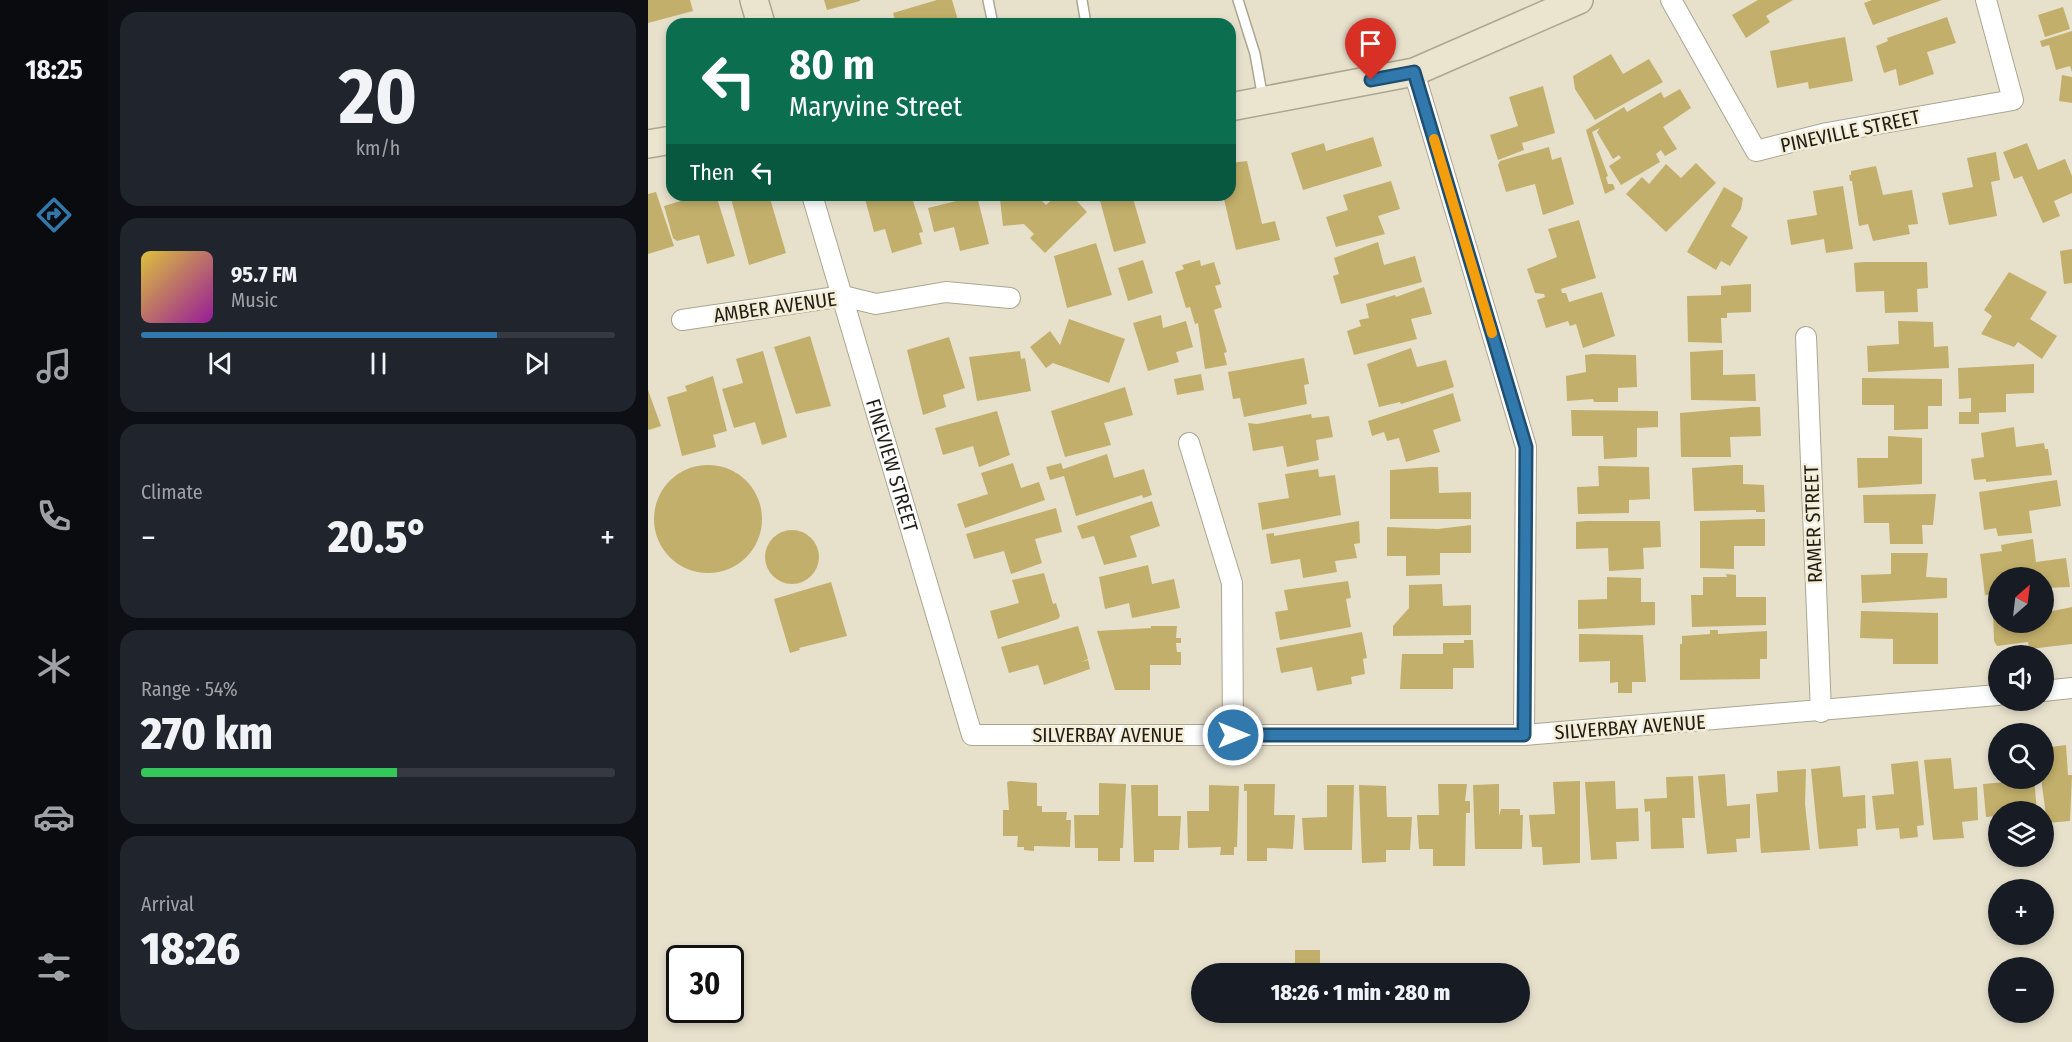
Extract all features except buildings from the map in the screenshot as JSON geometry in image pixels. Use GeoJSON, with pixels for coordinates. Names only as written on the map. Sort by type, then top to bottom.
{"type":"FeatureCollection","features":[{"type":"Feature","properties":{"kind":"street"},"geometry":{"type":"LineString","coordinates":[[754,0],[759,18]]}},
{"type":"Feature","properties":{"kind":"street"},"geometry":{"type":"LineString","coordinates":[[1236,106],[1414,72],[1579,0]]}},
{"type":"Feature","properties":{"kind":"street","name":"PINEVILLE STREET"},"geometry":{"type":"LineString","coordinates":[[1671,0],[1756,151],[1827,134],[2013,100],[1986,0]]}},
{"type":"Feature","properties":{"kind":"street"},"geometry":{"type":"LineString","coordinates":[[1414,72],[1526,447],[1524,735]]}},
{"type":"Feature","properties":{"kind":"street"},"geometry":{"type":"LineString","coordinates":[[648,144],[666,141]]}},
{"type":"Feature","properties":{"kind":"street","name":"FINEVIEW STREET"},"geometry":{"type":"LineString","coordinates":[[814,201],[972,735]]}},
{"type":"Feature","properties":{"kind":"street","name":"AMBER AVENUE"},"geometry":{"type":"LineString","coordinates":[[682,320],[843,296],[876,304],[946,292],[1010,298]]}},
{"type":"Feature","properties":{"kind":"street","name":"RAMER STREET"},"geometry":{"type":"LineString","coordinates":[[1806,337],[1821,712]]}},
{"type":"Feature","properties":{"kind":"street"},"geometry":{"type":"LineString","coordinates":[[1189,443],[1232,583],[1233,735]]}},
{"type":"Feature","properties":{"kind":"street"},"geometry":{"type":"LineString","coordinates":[[2054,690],[2072,688]]}},
{"type":"Feature","properties":{"kind":"street","name":"SILVERBAY AVENUE"},"geometry":{"type":"LineString","coordinates":[[972,735],[1524,735],[1821,712],[1988,696]]}},
{"type":"Feature","properties":{"kind":"lane"},"geometry":{"type":"LineString","coordinates":[[988,0],[992,18]]}},
{"type":"Feature","properties":{"kind":"lane"},"geometry":{"type":"LineString","coordinates":[[1082,0],[1085,18]]}},
{"type":"Feature","properties":{"kind":"lane"},"geometry":{"type":"LineString","coordinates":[[1238,0],[1255,54],[1263,101]]}},
{"type":"Feature","properties":{"kind":"slow traffic"},"geometry":{"type":"LineString","coordinates":[[1434,139],[1492,333]]}},
{"type":"Feature","properties":{"kind":"route"},"geometry":{"type":"LineString","coordinates":[[1233,735],[1524,735],[1526,447],[1414,72],[1371,80]]}}]}
